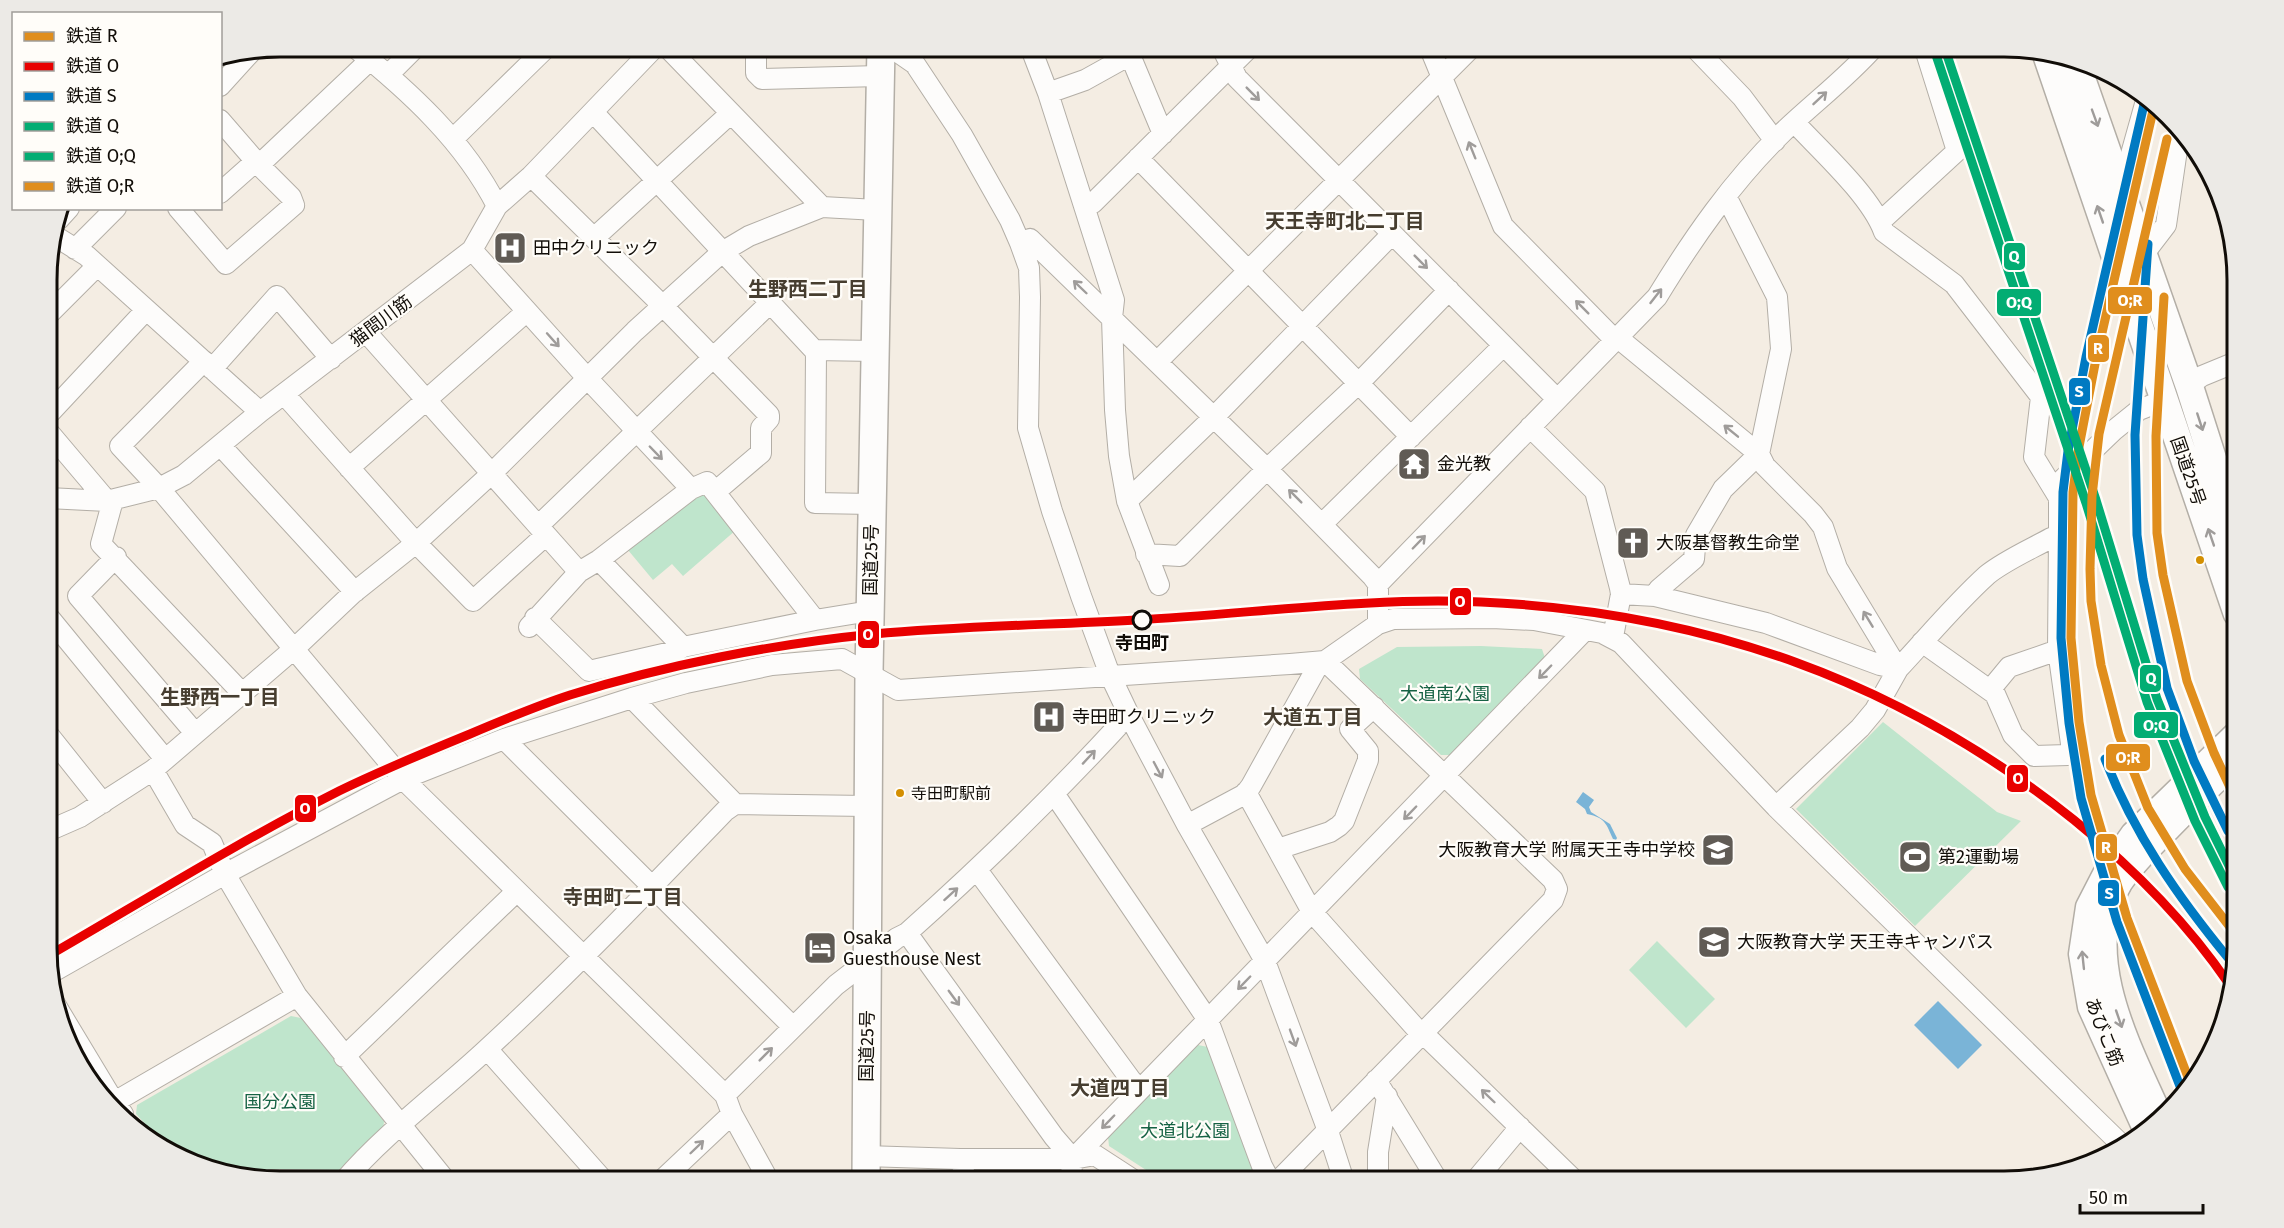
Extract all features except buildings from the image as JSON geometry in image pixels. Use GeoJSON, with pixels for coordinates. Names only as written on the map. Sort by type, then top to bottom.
{"type":"FeatureCollection","features":[{"type":"Feature","properties":{"kind":"highway","name":"国道25号"},"geometry":{"type":"LineString","coordinates":[[866,1169],[867,806],[880,57]]}},
{"type":"Feature","properties":{"kind":"highway","name":"国道25号"},"geometry":{"type":"LineString","coordinates":[[2048,61],[2227,586]]}},
{"type":"Feature","properties":{"kind":"highway","name":"国道25号"},"geometry":{"type":"LineString","coordinates":[[2078,70],[2189,385],[2227,504]]}},
{"type":"Feature","properties":{"kind":"main road","name":"あびこ筋"},"geometry":{"type":"LineString","coordinates":[[2142,1123],[2090,1007],[2081,954],[2088,907],[2105,873],[2133,834],[2227,743]]}},
{"type":"Feature","properties":{"kind":"main road","name":"あびこ筋"},"geometry":{"type":"LineString","coordinates":[[2157,1110],[2126,1041],[2111,996],[2104,948],[2107,915],[2121,883],[2147,850],[2227,770]]}},
{"type":"Feature","properties":{"kind":"street"},"geometry":{"type":"LineString","coordinates":[[366,57],[389,74],[453,139],[489,190],[497,206]]}},
{"type":"Feature","properties":{"kind":"street"},"geometry":{"type":"LineString","coordinates":[[389,74],[406,57]]}},
{"type":"Feature","properties":{"kind":"street"},"geometry":{"type":"LineString","coordinates":[[453,139],[537,57]]}},
{"type":"Feature","properties":{"kind":"street","name":"猫間川筋"},"geometry":{"type":"LineString","coordinates":[[57,498],[110,501],[159,488],[184,475],[260,412],[472,250],[497,206],[531,176],[646,57]]}},
{"type":"Feature","properties":{"kind":"street"},"geometry":{"type":"LineString","coordinates":[[677,57],[822,207]]}},
{"type":"Feature","properties":{"kind":"street"},"geometry":{"type":"LineString","coordinates":[[756,57],[756,73],[762,79],[880,76]]}},
{"type":"Feature","properties":{"kind":"street"},"geometry":{"type":"LineString","coordinates":[[905,57],[915,64],[962,135],[1011,220],[1029,268],[1028,428],[1056,522],[1110,675],[1187,825],[1265,961],[1341,1171]]}},
{"type":"Feature","properties":{"kind":"street"},"geometry":{"type":"LineString","coordinates":[[1034,57],[1048,93],[1114,300],[1112,318],[1119,456],[1127,501],[1159,585]]}},
{"type":"Feature","properties":{"kind":"street"},"geometry":{"type":"LineString","coordinates":[[1048,93],[1085,80],[1126,57]]}},
{"type":"Feature","properties":{"kind":"street"},"geometry":{"type":"LineString","coordinates":[[1131,57],[1163,134]]}},
{"type":"Feature","properties":{"kind":"street"},"geometry":{"type":"LineString","coordinates":[[1226,57],[1237,78],[1557,399]]}},
{"type":"Feature","properties":{"kind":"street"},"geometry":{"type":"LineString","coordinates":[[1084,206],[1092,203],[1240,57]]}},
{"type":"Feature","properties":{"kind":"street"},"geometry":{"type":"LineString","coordinates":[[1433,57],[1503,226],[1615,340],[1623,342],[1759,454],[1765,466],[1813,514],[1823,527],[1838,568],[1898,669]]}},
{"type":"Feature","properties":{"kind":"street"},"geometry":{"type":"LineString","coordinates":[[1157,363],[1462,57]]}},
{"type":"Feature","properties":{"kind":"street"},"geometry":{"type":"LineString","coordinates":[[1704,57],[1742,97],[1775,141]]}},
{"type":"Feature","properties":{"kind":"street"},"geometry":{"type":"LineString","coordinates":[[1378,584],[1657,297],[1688,245],[1726,196],[1775,141],[1861,57]]}},
{"type":"Feature","properties":{"kind":"street"},"geometry":{"type":"LineString","coordinates":[[1881,221],[1957,151],[1927,57]]}},
{"type":"Feature","properties":{"kind":"street"},"geometry":{"type":"LineString","coordinates":[[222,84],[244,60]]}},
{"type":"Feature","properties":{"kind":"street"},"geometry":{"type":"LineString","coordinates":[[222,191],[258,163],[370,60]]}},
{"type":"Feature","properties":{"kind":"street"},"geometry":{"type":"LineString","coordinates":[[2121,190],[2144,107]]}},
{"type":"Feature","properties":{"kind":"street"},"geometry":{"type":"LineString","coordinates":[[593,112],[816,350],[876,351]]}},
{"type":"Feature","properties":{"kind":"street"},"geometry":{"type":"LineString","coordinates":[[594,238],[731,113]]}},
{"type":"Feature","properties":{"kind":"street"},"geometry":{"type":"LineString","coordinates":[[189,212],[226,264],[294,205],[291,197],[222,122]]}},
{"type":"Feature","properties":{"kind":"street"},"geometry":{"type":"LineString","coordinates":[[1794,122],[1850,182],[1881,221],[1884,232],[1954,284],[2041,397],[2034,457],[2059,498]]}},
{"type":"Feature","properties":{"kind":"street"},"geometry":{"type":"LineString","coordinates":[[2143,255],[2166,225],[2178,141]]}},
{"type":"Feature","properties":{"kind":"street"},"geometry":{"type":"LineString","coordinates":[[1138,158],[1411,437]]}},
{"type":"Feature","properties":{"kind":"street"},"geometry":{"type":"LineString","coordinates":[[531,176],[715,358],[769,415],[769,419],[761,428],[761,453],[715,492]]}},
{"type":"Feature","properties":{"kind":"street"},"geometry":{"type":"LineString","coordinates":[[1655,596],[1659,589],[1694,559],[1696,535],[1723,489],[1759,454],[1781,349],[1777,297],[1726,196]]}},
{"type":"Feature","properties":{"kind":"street"},"geometry":{"type":"LineString","coordinates":[[57,827],[103,803],[159,764],[295,648],[355,592],[416,543],[491,474],[663,306],[722,252],[749,236],[822,207],[878,210]]}},
{"type":"Feature","properties":{"kind":"street"},"geometry":{"type":"LineString","coordinates":[[75,249],[114,210]]}},
{"type":"Feature","properties":{"kind":"street"},"geometry":{"type":"LineString","coordinates":[[1127,501],[1214,417],[1392,234]]}},
{"type":"Feature","properties":{"kind":"street"},"geometry":{"type":"LineString","coordinates":[[1020,243],[1030,239],[1322,524],[1378,584],[1378,624]]}},
{"type":"Feature","properties":{"kind":"street"},"geometry":{"type":"LineString","coordinates":[[61,240],[97,266],[260,412]]}},
{"type":"Feature","properties":{"kind":"street"},"geometry":{"type":"LineString","coordinates":[[472,250],[526,312],[691,489]]}},
{"type":"Feature","properties":{"kind":"street"},"geometry":{"type":"LineString","coordinates":[[57,306],[97,266]]}},
{"type":"Feature","properties":{"kind":"street"},"geometry":{"type":"LineString","coordinates":[[1146,554],[1180,556],[1267,469],[1359,383],[1449,290]]}},
{"type":"Feature","properties":{"kind":"street"},"geometry":{"type":"LineString","coordinates":[[331,358],[277,296],[208,365],[120,446],[159,488],[295,648],[335,700],[403,779],[584,956],[729,1105],[764,1171]]}},
{"type":"Feature","properties":{"kind":"street"},"geometry":{"type":"LineString","coordinates":[[284,394],[416,543],[473,601],[637,432],[770,303]]}},
{"type":"Feature","properties":{"kind":"street"},"geometry":{"type":"LineString","coordinates":[[57,405],[146,310]]}},
{"type":"Feature","properties":{"kind":"street"},"geometry":{"type":"LineString","coordinates":[[349,468],[526,312]]}},
{"type":"Feature","properties":{"kind":"street"},"geometry":{"type":"LineString","coordinates":[[366,332],[579,572]]}},
{"type":"Feature","properties":{"kind":"street"},"geometry":{"type":"LineString","coordinates":[[1322,524],[1503,345]]}},
{"type":"Feature","properties":{"kind":"street"},"geometry":{"type":"LineString","coordinates":[[816,350],[815,503],[872,504]]}},
{"type":"Feature","properties":{"kind":"street"},"geometry":{"type":"LineString","coordinates":[[2189,385],[2202,376],[2227,366]]}},
{"type":"Feature","properties":{"kind":"street"},"geometry":{"type":"LineString","coordinates":[[1923,642],[1995,694],[2013,735],[2034,756],[2068,755],[2072,751],[2058,650],[2059,498],[2062,480],[2113,431],[2139,410],[2164,400]]}},
{"type":"Feature","properties":{"kind":"street"},"geometry":{"type":"LineString","coordinates":[[1530,427],[1595,491],[1621,594],[1613,638]]}},
{"type":"Feature","properties":{"kind":"street"},"geometry":{"type":"LineString","coordinates":[[57,441],[110,501],[101,544],[116,557],[242,693]]}},
{"type":"Feature","properties":{"kind":"street"},"geometry":{"type":"LineString","coordinates":[[220,445],[355,592]]}},
{"type":"Feature","properties":{"kind":"street"},"geometry":{"type":"LineString","coordinates":[[815,620],[707,482],[691,489],[599,560],[579,572],[532,622],[589,671],[676,651],[683,647],[870,611]]}},
{"type":"Feature","properties":{"kind":"street"},"geometry":{"type":"LineString","coordinates":[[1776,807],[1860,728],[1875,710],[1898,669],[1989,574],[2051,538],[2060,536]]}},
{"type":"Feature","properties":{"kind":"street"},"geometry":{"type":"LineString","coordinates":[[116,557],[78,596],[195,733]]}},
{"type":"Feature","properties":{"kind":"street"},"geometry":{"type":"LineString","coordinates":[[599,560],[683,647]]}},
{"type":"Feature","properties":{"kind":"street"},"geometry":{"type":"LineString","coordinates":[[1621,594],[1655,596],[1766,623],[1880,666],[1898,669]]}},
{"type":"Feature","properties":{"kind":"street"},"geometry":{"type":"LineString","coordinates":[[1187,825],[1246,792],[1322,662],[1378,624],[1393,619],[1534,620],[1613,638],[1631,653],[1776,807],[2117,1140]]}},
{"type":"Feature","properties":{"kind":"street"},"geometry":{"type":"LineString","coordinates":[[57,628],[159,764],[185,825],[212,843],[225,874],[297,996],[438,1171]]}},
{"type":"Feature","properties":{"kind":"street"},"geometry":{"type":"LineString","coordinates":[[1071,1171],[1073,1159],[1585,630]]}},
{"type":"Feature","properties":{"kind":"street"},"geometry":{"type":"LineString","coordinates":[[1990,690],[2009,667],[2058,650]]}},
{"type":"Feature","properties":{"kind":"street"},"geometry":{"type":"LineString","coordinates":[[58,969],[225,874],[403,779],[504,739],[686,683],[772,665],[842,659],[898,690],[1322,662],[1374,707],[1446,776],[1553,880],[1557,889],[1553,900],[1421,1034],[1382,1088],[1328,1131],[1288,1171]]}},
{"type":"Feature","properties":{"kind":"street"},"geometry":{"type":"LineString","coordinates":[[632,698],[735,804]]}},
{"type":"Feature","properties":{"kind":"street"},"geometry":{"type":"LineString","coordinates":[[1278,849],[1330,832],[1344,821],[1368,760],[1368,751],[1350,729],[1374,707]]}},
{"type":"Feature","properties":{"kind":"street"},"geometry":{"type":"LineString","coordinates":[[671,1171],[793,1027],[836,985],[907,933],[977,870],[1055,795],[1120,724],[1131,719]]}},
{"type":"Feature","properties":{"kind":"street"},"geometry":{"type":"LineString","coordinates":[[504,739],[793,1027]]}},
{"type":"Feature","properties":{"kind":"street"},"geometry":{"type":"LineString","coordinates":[[57,745],[103,803]]}},
{"type":"Feature","properties":{"kind":"street"},"geometry":{"type":"LineString","coordinates":[[1246,792],[1312,912],[1421,1034],[1431,1041],[1565,1171]]}},
{"type":"Feature","properties":{"kind":"street"},"geometry":{"type":"LineString","coordinates":[[1055,795],[1208,1020],[1265,1171]]}},
{"type":"Feature","properties":{"kind":"street"},"geometry":{"type":"LineString","coordinates":[[354,1171],[584,956],[725,811],[735,804],[867,806]]}},
{"type":"Feature","properties":{"kind":"street"},"geometry":{"type":"LineString","coordinates":[[977,870],[1131,1080],[1140,1089]]}},
{"type":"Feature","properties":{"kind":"street"},"geometry":{"type":"LineString","coordinates":[[344,1057],[517,891]]}},
{"type":"Feature","properties":{"kind":"street"},"geometry":{"type":"LineString","coordinates":[[907,933],[1054,1137],[1073,1159]]}},
{"type":"Feature","properties":{"kind":"street"},"geometry":{"type":"LineString","coordinates":[[120,1104],[297,996]]}},
{"type":"Feature","properties":{"kind":"street"},"geometry":{"type":"LineString","coordinates":[[79,1044],[97,1076]]}},
{"type":"Feature","properties":{"kind":"street"},"geometry":{"type":"LineString","coordinates":[[487,1048],[595,1171]]}},
{"type":"Feature","properties":{"kind":"street"},"geometry":{"type":"LineString","coordinates":[[1378,1171],[1382,1088]]}},
{"type":"Feature","properties":{"kind":"street"},"geometry":{"type":"LineString","coordinates":[[1382,1088],[1432,1171]]}},
{"type":"Feature","properties":{"kind":"street"},"geometry":{"type":"LineString","coordinates":[[1483,1171],[1520,1128]]}},
{"type":"Feature","properties":{"kind":"street"},"geometry":{"type":"LineString","coordinates":[[866,1169],[960,1159],[1073,1159],[1095,1155],[1120,1171]]}},
{"type":"Feature","properties":{"kind":"street"},"geometry":{"type":"LineString","coordinates":[[960,1159],[964,1171]]}},
{"type":"Feature","properties":{"kind":"green space"},"geometry":{"type":"Polygon","coordinates":[[[701,489],[736,530],[683,576],[672,564],[653,580],[628,550],[701,489]]]}},
{"type":"Feature","properties":{"kind":"green space","name":"大道南公園"},"geometry":{"type":"Polygon","coordinates":[[[1481,646],[1542,649],[1545,658],[1450,755],[1441,755],[1360,679],[1359,669],[1397,647],[1481,646]]]}},
{"type":"Feature","properties":{"kind":"green space","name":"第2運動場"},"geometry":{"type":"Polygon","coordinates":[[[1883,722],[1997,812],[2021,821],[1915,926],[1796,809],[1883,722]]]}},
{"type":"Feature","properties":{"kind":"green space"},"geometry":{"type":"Polygon","coordinates":[[[1657,941],[1715,999],[1686,1028],[1629,970],[1657,941]]]}},
{"type":"Feature","properties":{"kind":"green space","name":"国分公園"},"geometry":{"type":"Polygon","coordinates":[[[291,1016],[301,1018],[384,1121],[383,1131],[339,1170],[253,1169],[208,1159],[168,1141],[150,1129],[136,1114],[137,1105],[291,1016]]]}},
{"type":"Feature","properties":{"kind":"green space","name":"大道北公園"},"geometry":{"type":"Polygon","coordinates":[[[1198,1045],[1208,1047],[1254,1171],[1148,1171],[1109,1146],[1108,1137],[1198,1045]]]}},
{"type":"Feature","properties":{"kind":"water"},"geometry":{"type":"Polygon","coordinates":[[[1583,792],[1594,800],[1589,807],[1591,812],[1610,824],[1616,840],[1613,839],[1602,820],[1587,814],[1585,809],[1576,802],[1583,792]]]}},
{"type":"Feature","properties":{"kind":"water"},"geometry":{"type":"Polygon","coordinates":[[[1938,1001],[1982,1045],[1958,1069],[1914,1025],[1938,1001]]]}},
{"type":"Feature","properties":{"kind":"rail line","name":"O;Q"},"geometry":{"type":"LineString","coordinates":[[1937,57],[2086,503],[2147,702],[2195,821],[2227,885]]}},
{"type":"Feature","properties":{"kind":"rail line","name":"Q"},"geometry":{"type":"LineString","coordinates":[[1948,57],[2096,500],[2157,699],[2205,817],[2227,862]]}},
{"type":"Feature","properties":{"kind":"rail line","name":"S"},"geometry":{"type":"LineString","coordinates":[[2144,106],[2086,357],[2068,451],[2063,492],[2061,638],[2069,723],[2081,798],[2117,922],[2180,1086]]}},
{"type":"Feature","properties":{"kind":"rail line","name":"R"},"geometry":{"type":"LineString","coordinates":[[2152,113],[2096,359],[2078,452],[2073,492],[2071,638],[2079,722],[2091,795],[2127,918],[2187,1075]]}},
{"type":"Feature","properties":{"kind":"rail line","name":"O;R"},"geometry":{"type":"LineString","coordinates":[[2167,139],[2099,434],[2092,496],[2091,601],[2101,665],[2119,735],[2148,808],[2185,869],[2227,923]]}},
{"type":"Feature","properties":{"kind":"rail line","name":"S"},"geometry":{"type":"LineString","coordinates":[[2148,244],[2135,435],[2137,535],[2143,579],[2167,688],[2194,761],[2227,829]]}},
{"type":"Feature","properties":{"kind":"rail line","name":"O;R"},"geometry":{"type":"LineString","coordinates":[[2164,297],[2156,436],[2157,533],[2163,575],[2187,681],[2227,781]]}},
{"type":"Feature","properties":{"kind":"rail line","name":"O"},"geometry":{"type":"LineString","coordinates":[[57,951],[229,850],[355,783],[532,708],[644,674],[759,650],[874,634],[1136,620],[1351,604],[1438,601],[1563,608],[1643,621],[1720,638],[1795,662],[1868,692],[1939,728],[2007,771],[2074,820],[2158,896],[2225,978]]}},
{"type":"Feature","properties":{"kind":"rail line","name":"S"},"geometry":{"type":"LineString","coordinates":[[2105,759],[2129,813],[2159,864],[2192,912],[2227,956]]}},
{"type":"Feature","properties":{"kind":"place","name":"田中クリニック"},"geometry":{"type":"Point","coordinates":[510,248]}},
{"type":"Feature","properties":{"kind":"place","name":"金光教"},"geometry":{"type":"Point","coordinates":[1414,464]}},
{"type":"Feature","properties":{"kind":"place","name":"大阪基督教生命堂"},"geometry":{"type":"Point","coordinates":[1633,543]}},
{"type":"Feature","properties":{"kind":"place","name":"寺田町"},"geometry":{"type":"Point","coordinates":[1142,620]}},
{"type":"Feature","properties":{"kind":"place","name":"寺田町クリニック"},"geometry":{"type":"Point","coordinates":[1049,717]}},
{"type":"Feature","properties":{"kind":"place","name":"寺田町駅前"},"geometry":{"type":"Point","coordinates":[900,793]}},
{"type":"Feature","properties":{"kind":"place","name":"大阪教育大学 附属天王寺中学校"},"geometry":{"type":"Point","coordinates":[1718,850]}},
{"type":"Feature","properties":{"kind":"place","name":"第2運動場"},"geometry":{"type":"Point","coordinates":[1915,857]}},
{"type":"Feature","properties":{"kind":"place","name":"大阪教育大学 天王寺キャンパス"},"geometry":{"type":"Point","coordinates":[1714,942]}},
{"type":"Feature","properties":{"kind":"place","name":"Osaka Guesthouse Nest"},"geometry":{"type":"Point","coordinates":[820,948]}},
{"type":"Feature","properties":{"kind":"district","name":"天王寺町北二丁目"},"geometry":{"type":"Point","coordinates":[1345,221]}},
{"type":"Feature","properties":{"kind":"district","name":"生野西二丁目"},"geometry":{"type":"Point","coordinates":[808,289]}},
{"type":"Feature","properties":{"kind":"district","name":"生野西一丁目"},"geometry":{"type":"Point","coordinates":[220,697]}},
{"type":"Feature","properties":{"kind":"district","name":"大道五丁目"},"geometry":{"type":"Point","coordinates":[1313,717]}},
{"type":"Feature","properties":{"kind":"district","name":"寺田町二丁目"},"geometry":{"type":"Point","coordinates":[623,897]}},
{"type":"Feature","properties":{"kind":"district","name":"大道四丁目"},"geometry":{"type":"Point","coordinates":[1120,1088]}}]}
